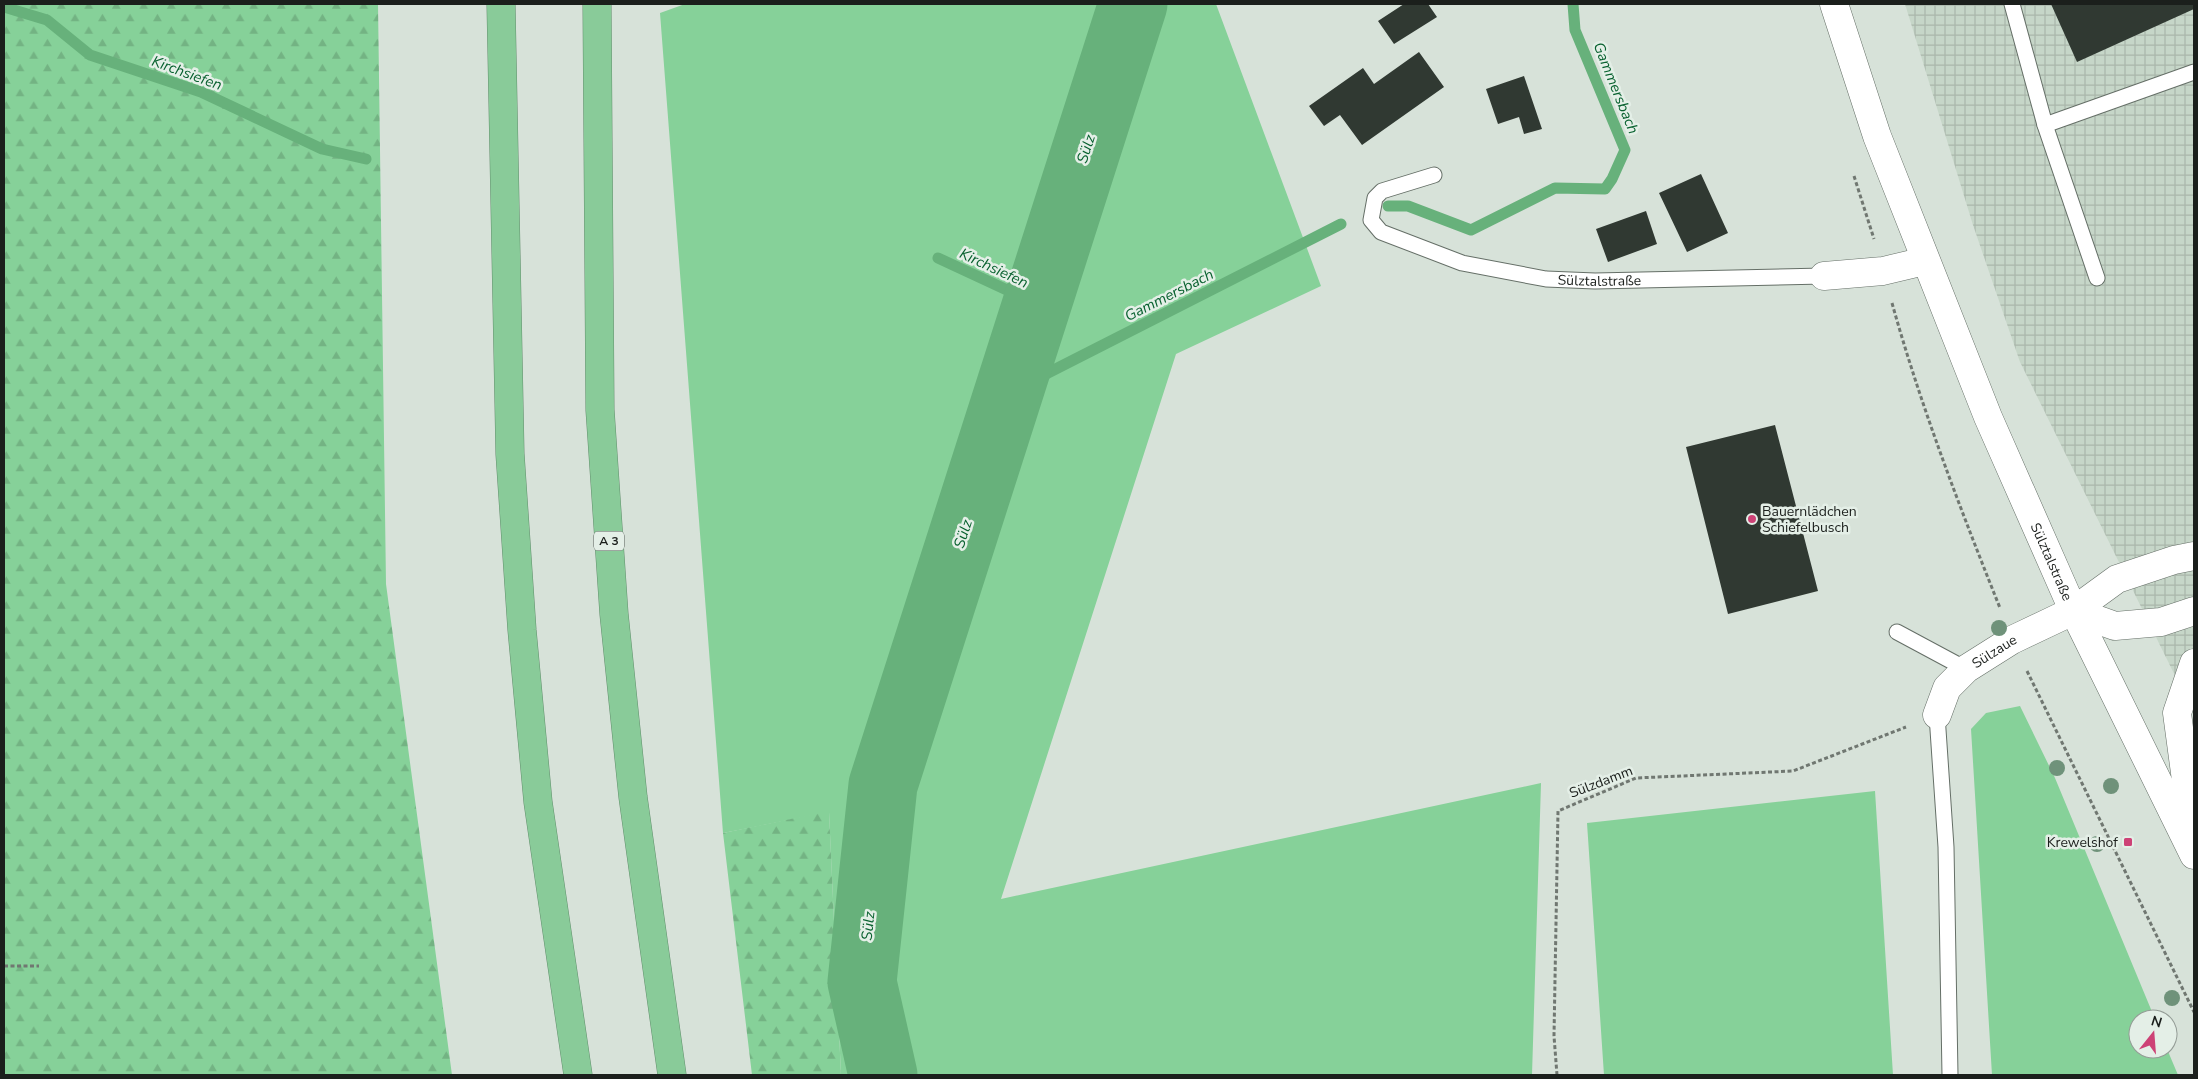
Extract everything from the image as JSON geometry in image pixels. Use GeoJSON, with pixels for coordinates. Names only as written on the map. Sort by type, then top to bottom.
{"type":"FeatureCollection","features":[{"type":"Feature","properties":{"kind":"highway"},"geometry":{"type":"LineString","coordinates":[[501,4],[510,454],[522,630],[538,802],[578,1075]]}},
{"type":"Feature","properties":{"kind":"highway","name":"A 3"},"geometry":{"type":"LineString","coordinates":[[597,4],[600,420],[614,614],[633,796],[672,1075]]}},
{"type":"Feature","properties":{"kind":"main road","name":"Sülztalstraße"},"geometry":{"type":"LineString","coordinates":[[1834,4],[1877,136],[1988,418],[2073,611],[2194,856]]}},
{"type":"Feature","properties":{"kind":"main road","name":"Sülztalstraße"},"geometry":{"type":"LineString","coordinates":[[1824,276],[1883,270],[1925,261]]}},
{"type":"Feature","properties":{"kind":"main road","name":"Sülzaue"},"geometry":{"type":"LineString","coordinates":[[1937,715],[1948,688],[1966,669],[2012,640],[2073,611],[2117,579],[2174,560],[2194,556]]}},
{"type":"Feature","properties":{"kind":"main road"},"geometry":{"type":"LineString","coordinates":[[2073,611],[2115,626],[2161,622],[2194,610]]}},
{"type":"Feature","properties":{"kind":"main road"},"geometry":{"type":"LineString","coordinates":[[2194,663],[2178,713],[2194,840]]}},
{"type":"Feature","properties":{"kind":"lane"},"geometry":{"type":"LineString","coordinates":[[2012,4],[2046,125],[2097,278]]}},
{"type":"Feature","properties":{"kind":"lane"},"geometry":{"type":"LineString","coordinates":[[2046,125],[2194,72]]}},
{"type":"Feature","properties":{"kind":"lane","name":"Sülztalstraße"},"geometry":{"type":"LineString","coordinates":[[1434,175],[1382,191],[1375,198],[1371,220],[1381,232],[1462,263],[1546,278],[1595,282],[1824,276]]}},
{"type":"Feature","properties":{"kind":"lane"},"geometry":{"type":"LineString","coordinates":[[1897,632],[1966,669]]}},
{"type":"Feature","properties":{"kind":"lane"},"geometry":{"type":"LineString","coordinates":[[1937,715],[1946,847],[1950,1075]]}},
{"type":"Feature","properties":{"kind":"path"},"geometry":{"type":"LineString","coordinates":[[1854,175],[1913,376],[1954,492],[2012,640],[2194,1012]]}},
{"type":"Feature","properties":{"kind":"path","name":"Sülzdamm"},"geometry":{"type":"LineString","coordinates":[[1558,1075],[1554,1036],[1558,811],[1636,778],[1793,771],[1937,715]]}},
{"type":"Feature","properties":{"kind":"path"},"geometry":{"type":"LineString","coordinates":[[4,966],[39,966]]}},
{"type":"Feature","properties":{"kind":"shaded area"},"geometry":{"type":"Polygon","coordinates":[[[1905,4],[2194,4],[2194,714],[2020,362],[1973,225],[1905,4]]]}},
{"type":"Feature","properties":{"kind":"green space"},"geometry":{"type":"Polygon","coordinates":[[[4,4],[378,4],[386,584],[452,1075],[4,1075],[4,4]]]}},
{"type":"Feature","properties":{"kind":"green space"},"geometry":{"type":"Polygon","coordinates":[[[685,4],[1216,4],[1321,286],[1176,354],[1001,899],[1541,783],[1532,1075],[841,1075],[829,812],[723,833],[660,13],[685,4]]]}},
{"type":"Feature","properties":{"kind":"green space"},"geometry":{"type":"Polygon","coordinates":[[[2020,706],[2055,778],[2151,1009],[2128,1009],[2128,1059],[2171,1059],[2178,1075],[1992,1075],[1971,729],[1986,713],[2020,706]]]}},
{"type":"Feature","properties":{"kind":"green space"},"geometry":{"type":"Polygon","coordinates":[[[1875,791],[1893,1075],[1604,1075],[1587,823],[1875,791]]]}},
{"type":"Feature","properties":{"kind":"green space"},"geometry":{"type":"Polygon","coordinates":[[[829,811],[841,1075],[752,1075],[723,833],[829,811]]]}},
{"type":"Feature","properties":{"kind":"building"},"geometry":{"type":"Polygon","coordinates":[[[1404,4],[1428,4],[1437,17],[1394,44],[1378,21],[1404,4]]]}},
{"type":"Feature","properties":{"kind":"building"},"geometry":{"type":"Polygon","coordinates":[[[2051,4],[2194,4],[2194,9],[2077,62],[2051,4]]]}},
{"type":"Feature","properties":{"kind":"building"},"geometry":{"type":"Polygon","coordinates":[[[1419,52],[1444,87],[1362,145],[1340,115],[1324,126],[1309,106],[1363,68],[1374,84],[1419,52]]]}},
{"type":"Feature","properties":{"kind":"building"},"geometry":{"type":"Polygon","coordinates":[[[1524,76],[1542,129],[1524,134],[1519,117],[1498,124],[1486,89],[1524,76]]]}},
{"type":"Feature","properties":{"kind":"building"},"geometry":{"type":"Polygon","coordinates":[[[1701,174],[1728,233],[1687,252],[1659,193],[1701,174]]]}},
{"type":"Feature","properties":{"kind":"building"},"geometry":{"type":"Polygon","coordinates":[[[1646,211],[1657,244],[1608,262],[1596,229],[1646,211]]]}},
{"type":"Feature","properties":{"kind":"building","name":"Bauernlädchen Schiefelbusch"},"geometry":{"type":"Polygon","coordinates":[[[1775,425],[1818,591],[1728,614],[1686,447],[1775,425]]]}},
{"type":"Feature","properties":{"kind":"waterway","name":"Sülz"},"geometry":{"type":"LineString","coordinates":[[883,1075],[862,982],[883,785],[1133,4]]}},
{"type":"Feature","properties":{"kind":"waterway","name":"Gammersbach"},"geometry":{"type":"LineString","coordinates":[[1388,206],[1408,206],[1471,230],[1555,188],[1605,189],[1612,179],[1625,150],[1575,30],[1573,4]]}},
{"type":"Feature","properties":{"kind":"waterway","name":"Kirchsiefen"},"geometry":{"type":"LineString","coordinates":[[4,7],[47,20],[90,55],[201,92],[322,149],[366,159]]}},
{"type":"Feature","properties":{"kind":"waterway","name":"Gammersbach"},"geometry":{"type":"LineString","coordinates":[[1009,389],[1038,378],[1341,224]]}},
{"type":"Feature","properties":{"kind":"waterway","name":"Kirchsiefen"},"geometry":{"type":"LineString","coordinates":[[938,258],[1037,304]]}},
{"type":"Feature","properties":{"kind":"place","name":"Bauernlädchen Schiefelbusch"},"geometry":{"type":"Point","coordinates":[1752,519]}},
{"type":"Feature","properties":{"kind":"place","name":"Krewelshof"},"geometry":{"type":"Point","coordinates":[2128,842]}}]}
